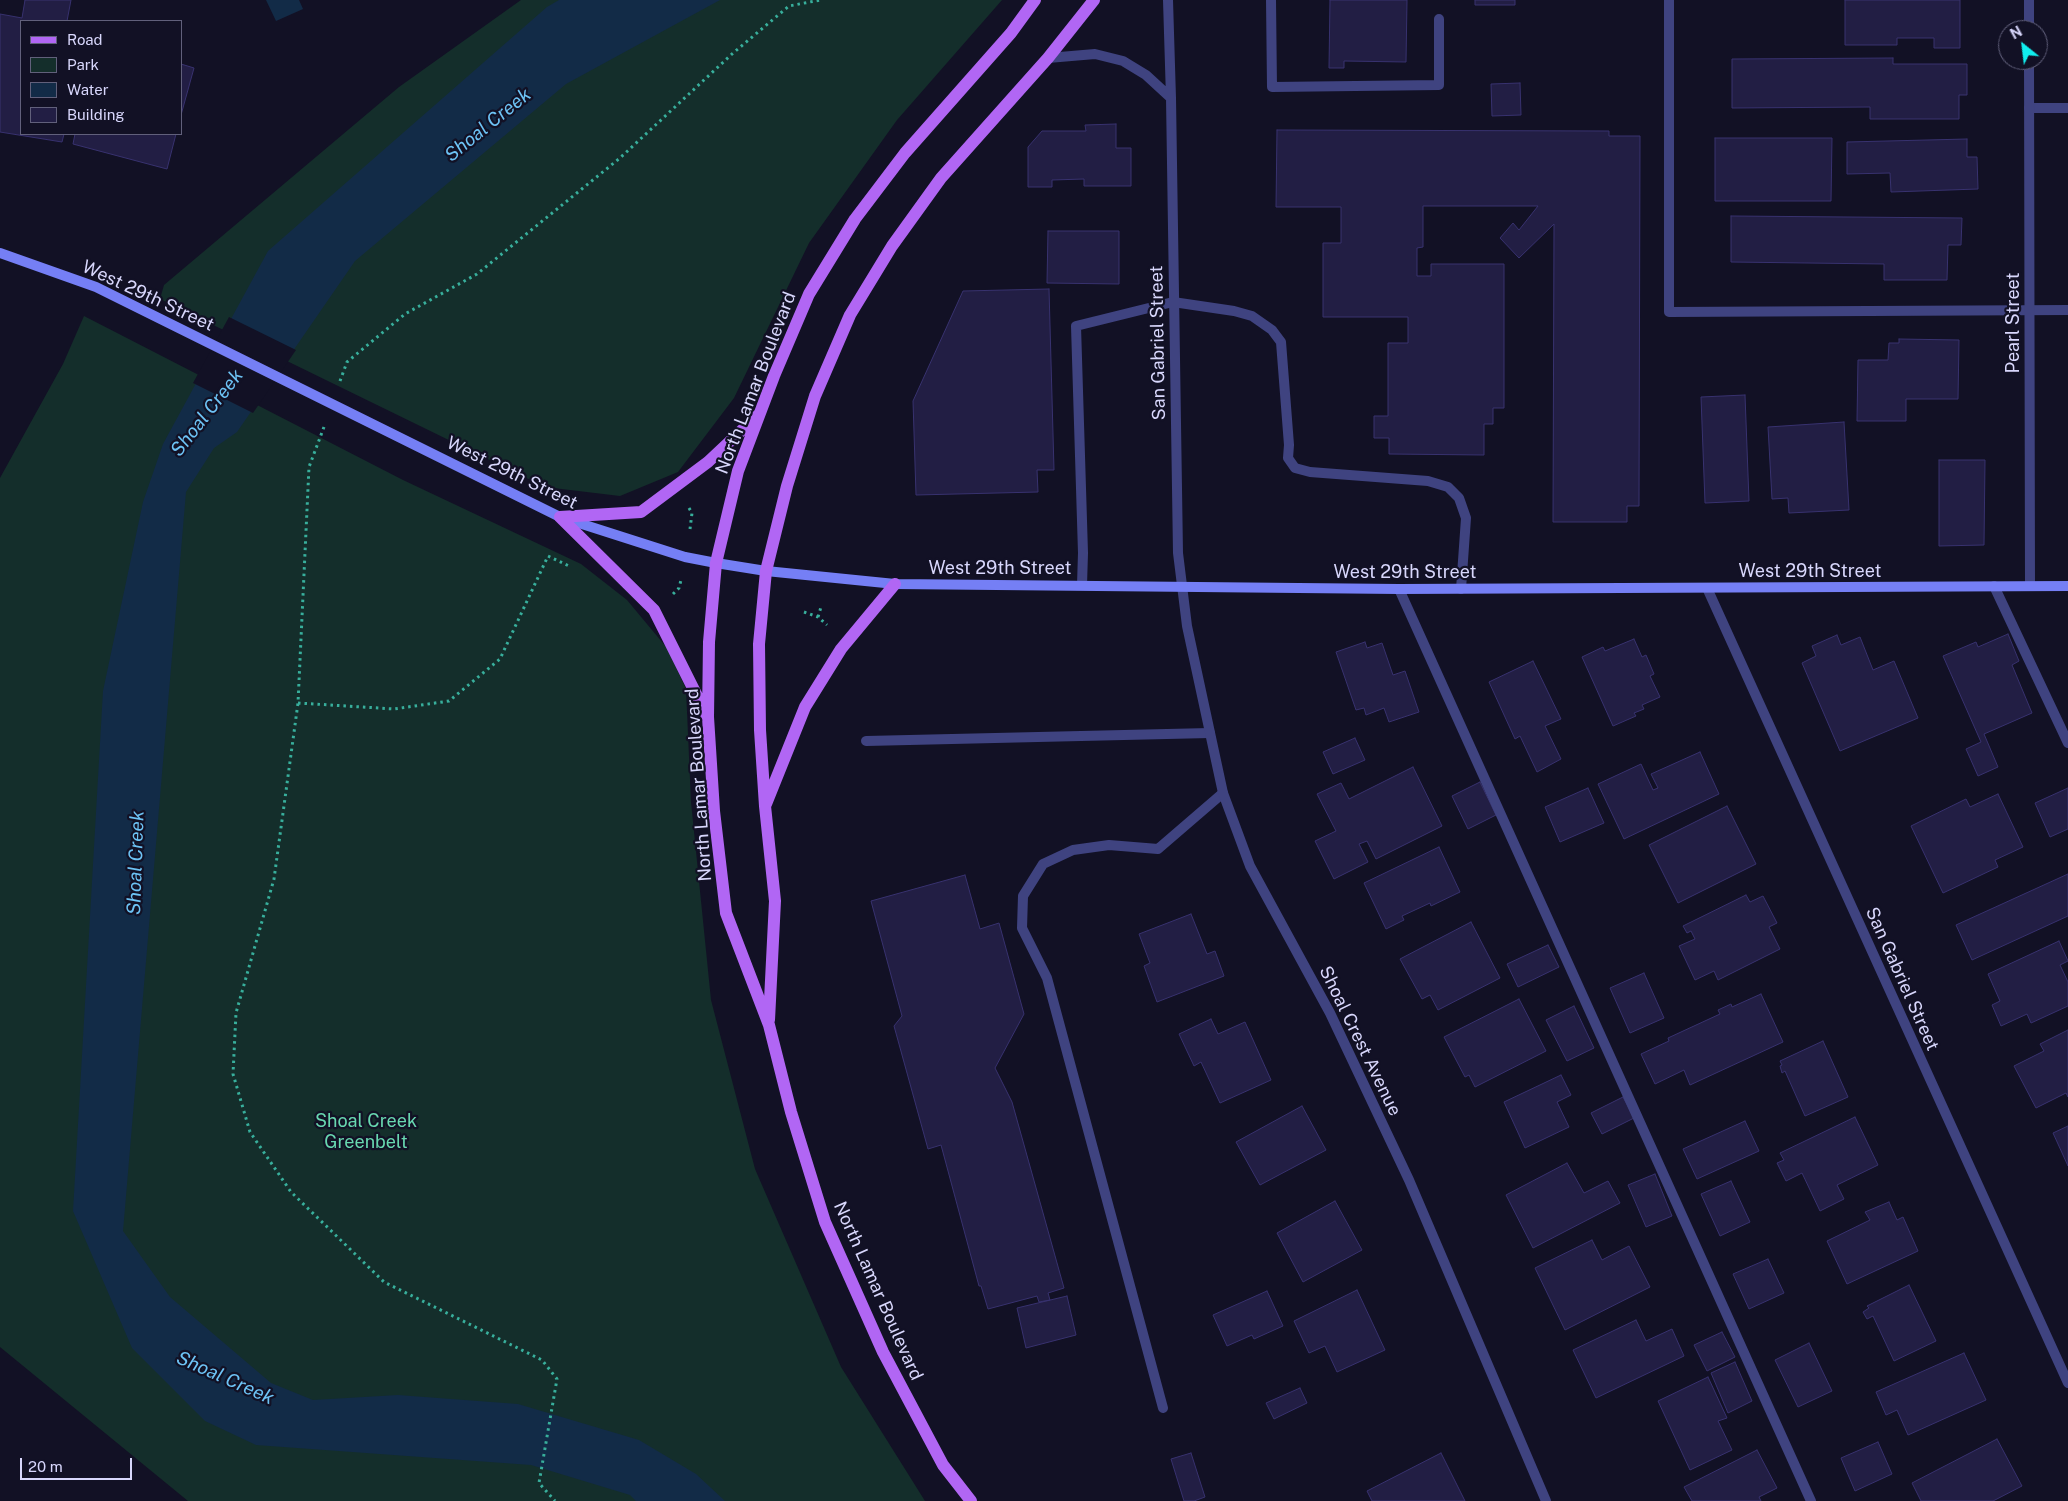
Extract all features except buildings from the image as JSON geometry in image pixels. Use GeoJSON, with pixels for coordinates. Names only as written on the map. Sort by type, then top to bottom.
{"type":"FeatureCollection","features":[{"type":"Feature","properties":{"kind":"main road","name":"North Lamar Boulevard"},"geometry":{"type":"LineString","coordinates":[[971,1501],[943,1465],[883,1352],[824,1222],[791,1112],[769,1024],[726,913],[714,811],[708,718],[709,642],[716,564],[738,471],[808,294],[856,219],[905,153],[1012,33],[1035,0]]}},
{"type":"Feature","properties":{"kind":"main road","name":"North Lamar Boulevard"},"geometry":{"type":"LineString","coordinates":[[769,1024],[775,901],[765,806],[759,716],[759,644],[766,571],[787,486],[816,396],[850,315],[892,246],[941,178],[1048,58],[1094,0]]}},
{"type":"Feature","properties":{"kind":"main road"},"geometry":{"type":"LineString","coordinates":[[560,517],[641,512],[708,462],[760,413]]}},
{"type":"Feature","properties":{"kind":"main road"},"geometry":{"type":"LineString","coordinates":[[560,517],[654,610],[708,718]]}},
{"type":"Feature","properties":{"kind":"main road"},"geometry":{"type":"LineString","coordinates":[[765,806],[805,707],[841,649],[895,584]]}},
{"type":"Feature","properties":{"kind":"street","name":"San Gabriel Street"},"geometry":{"type":"LineString","coordinates":[[1168,0],[1178,552],[1181,586]]}},
{"type":"Feature","properties":{"kind":"street"},"geometry":{"type":"LineString","coordinates":[[1271,0],[1272,88],[1439,85],[1439,19]]}},
{"type":"Feature","properties":{"kind":"street"},"geometry":{"type":"LineString","coordinates":[[1669,0],[1669,312],[2068,310]]}},
{"type":"Feature","properties":{"kind":"street"},"geometry":{"type":"LineString","coordinates":[[2029,0],[2029,20]]}},
{"type":"Feature","properties":{"kind":"street"},"geometry":{"type":"LineString","coordinates":[[1048,58],[1095,54],[1123,61],[1146,75],[1171,98]]}},
{"type":"Feature","properties":{"kind":"street","name":"Pearl Street"},"geometry":{"type":"LineString","coordinates":[[2029,70],[2030,586]]}},
{"type":"Feature","properties":{"kind":"street"},"geometry":{"type":"LineString","coordinates":[[2029,108],[2068,108]]}},
{"type":"Feature","properties":{"kind":"street","name":"West 29th Street"},"geometry":{"type":"LineString","coordinates":[[0,253],[96,287],[560,517],[685,557],[716,564],[895,584],[1399,589],[2068,586]]}},
{"type":"Feature","properties":{"kind":"street"},"geometry":{"type":"LineString","coordinates":[[1082,585],[1083,553],[1076,326],[1173,302],[1234,311],[1252,316],[1272,330],[1281,342],[1289,445],[1288,458],[1295,468],[1310,472],[1428,481],[1448,487],[1459,498],[1466,518],[1461,589]]}},
{"type":"Feature","properties":{"kind":"street","name":"Shoal Crest Avenue"},"geometry":{"type":"LineString","coordinates":[[1181,586],[1187,626],[1223,793],[1250,866],[1330,1012],[1409,1180],[1546,1501]]}},
{"type":"Feature","properties":{"kind":"street"},"geometry":{"type":"LineString","coordinates":[[1994,586],[2068,743]]}},
{"type":"Feature","properties":{"kind":"street","name":"San Gabriel Street"},"geometry":{"type":"LineString","coordinates":[[1707,588],[2068,1383]]}},
{"type":"Feature","properties":{"kind":"street"},"geometry":{"type":"LineString","coordinates":[[1399,589],[1811,1501]]}},
{"type":"Feature","properties":{"kind":"street"},"geometry":{"type":"LineString","coordinates":[[866,741],[1210,732]]}},
{"type":"Feature","properties":{"kind":"street"},"geometry":{"type":"LineString","coordinates":[[1163,1408],[1047,978],[1022,928],[1023,896],[1043,864],[1073,850],[1109,845],[1158,849],[1223,793]]}},
{"type":"Feature","properties":{"kind":"path"},"geometry":{"type":"LineString","coordinates":[[337,388],[347,362],[405,314],[477,274],[620,158],[732,54],[790,6],[820,0]]}},
{"type":"Feature","properties":{"kind":"path"},"geometry":{"type":"LineString","coordinates":[[325,423],[309,467],[298,703],[274,879],[236,1013],[233,1074],[250,1132],[290,1192],[384,1282],[542,1360],[557,1379],[539,1483],[555,1501]]}},
{"type":"Feature","properties":{"kind":"path"},"geometry":{"type":"LineString","coordinates":[[298,703],[394,709],[449,701],[500,659],[548,556],[573,568]]}},
{"type":"Feature","properties":{"kind":"path"},"geometry":{"type":"LineString","coordinates":[[818,617],[821,607]]}},
{"type":"Feature","properties":{"kind":"path"},"geometry":{"type":"LineString","coordinates":[[804,612],[818,617],[829,626]]}},
{"type":"Feature","properties":{"kind":"green space"},"geometry":{"type":"Polygon","coordinates":[[[521,0],[1002,0],[897,120],[809,243],[734,398],[678,472],[620,496],[545,487],[160,299],[164,285],[399,87],[521,0]]]}},
{"type":"Feature","properties":{"kind":"green space","name":"Shoal Creek Greenbelt"},"geometry":{"type":"Polygon","coordinates":[[[84,316],[403,480],[581,564],[627,600],[667,648],[686,689],[691,802],[711,1000],[755,1169],[841,1367],[925,1501],[188,1501],[0,1347],[0,478],[63,364],[84,316]]]}},
{"type":"Feature","properties":{"kind":"water"},"geometry":{"type":"Polygon","coordinates":[[[266,0],[299,0],[303,9],[276,21],[266,0]]]}},
{"type":"Feature","properties":{"kind":"water","name":"Shoal Creek"},"geometry":{"type":"Polygon","coordinates":[[[559,0],[720,0],[566,84],[355,261],[237,432],[214,448],[186,492],[123,1231],[170,1297],[271,1383],[313,1400],[398,1395],[518,1404],[639,1440],[696,1474],[725,1501],[636,1501],[630,1495],[531,1465],[256,1445],[205,1421],[132,1348],[73,1211],[103,691],[143,502],[163,444],[268,251],[547,7],[559,0]]]}},
{"type":"Feature","properties":{"kind":"pier"},"geometry":{"type":"Polygon","coordinates":[[[229,317],[296,350],[253,413],[193,383],[229,317]]]}}]}
